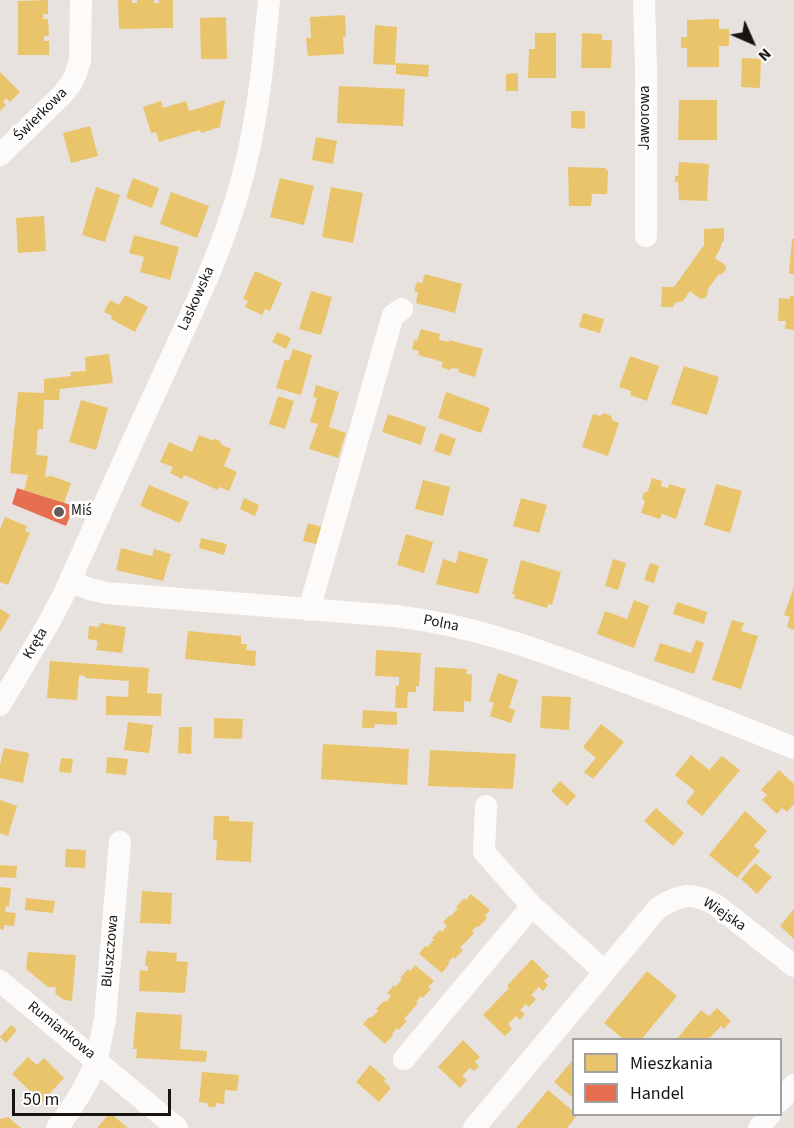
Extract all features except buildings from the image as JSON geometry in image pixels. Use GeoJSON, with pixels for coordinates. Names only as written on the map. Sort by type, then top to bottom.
{"type":"FeatureCollection","features":[{"type":"Feature","properties":{"kind":"street","name":"Świerkowa"},"geometry":{"type":"LineString","coordinates":[[0,155],[71,84],[80,61],[81,0]]}},
{"type":"Feature","properties":{"kind":"street","name":"Laskowska"},"geometry":{"type":"LineString","coordinates":[[70,581],[201,291],[232,214],[255,123],[269,0]]}},
{"type":"Feature","properties":{"kind":"street","name":"Jaworowa"},"geometry":{"type":"LineString","coordinates":[[644,0],[646,236]]}},
{"type":"Feature","properties":{"kind":"street"},"geometry":{"type":"LineString","coordinates":[[309,610],[393,315],[402,309]]}},
{"type":"Feature","properties":{"kind":"street","name":"Polna"},"geometry":{"type":"LineString","coordinates":[[70,581],[89,589],[117,594],[415,619],[454,626],[542,651],[794,748]]}},
{"type":"Feature","properties":{"kind":"street","name":"Kręta"},"geometry":{"type":"LineString","coordinates":[[0,705],[47,626],[70,581]]}},
{"type":"Feature","properties":{"kind":"street"},"geometry":{"type":"LineString","coordinates":[[486,806],[484,852],[532,906],[605,972]]}},
{"type":"Feature","properties":{"kind":"street","name":"Bluszczowa"},"geometry":{"type":"LineString","coordinates":[[57,1128],[78,1098],[96,1060],[105,1020],[120,842]]}},
{"type":"Feature","properties":{"kind":"street","name":"Wiejska"},"geometry":{"type":"LineString","coordinates":[[474,1128],[658,908],[675,897],[690,895],[716,905],[794,966]]}},
{"type":"Feature","properties":{"kind":"street"},"geometry":{"type":"LineString","coordinates":[[404,1059],[532,906]]}},
{"type":"Feature","properties":{"kind":"street","name":"Rumiankowa"},"geometry":{"type":"LineString","coordinates":[[0,981],[177,1128]]}},
{"type":"Feature","properties":{"kind":"street"},"geometry":{"type":"LineString","coordinates":[[782,1099],[794,1085]]}},
{"type":"Feature","properties":{"kind":"street"},"geometry":{"type":"LineString","coordinates":[[759,1128],[768,1116]]}},
{"type":"Feature","properties":{"kind":"place","name":"Miś"},"geometry":{"type":"Point","coordinates":[59,512]}}]}
